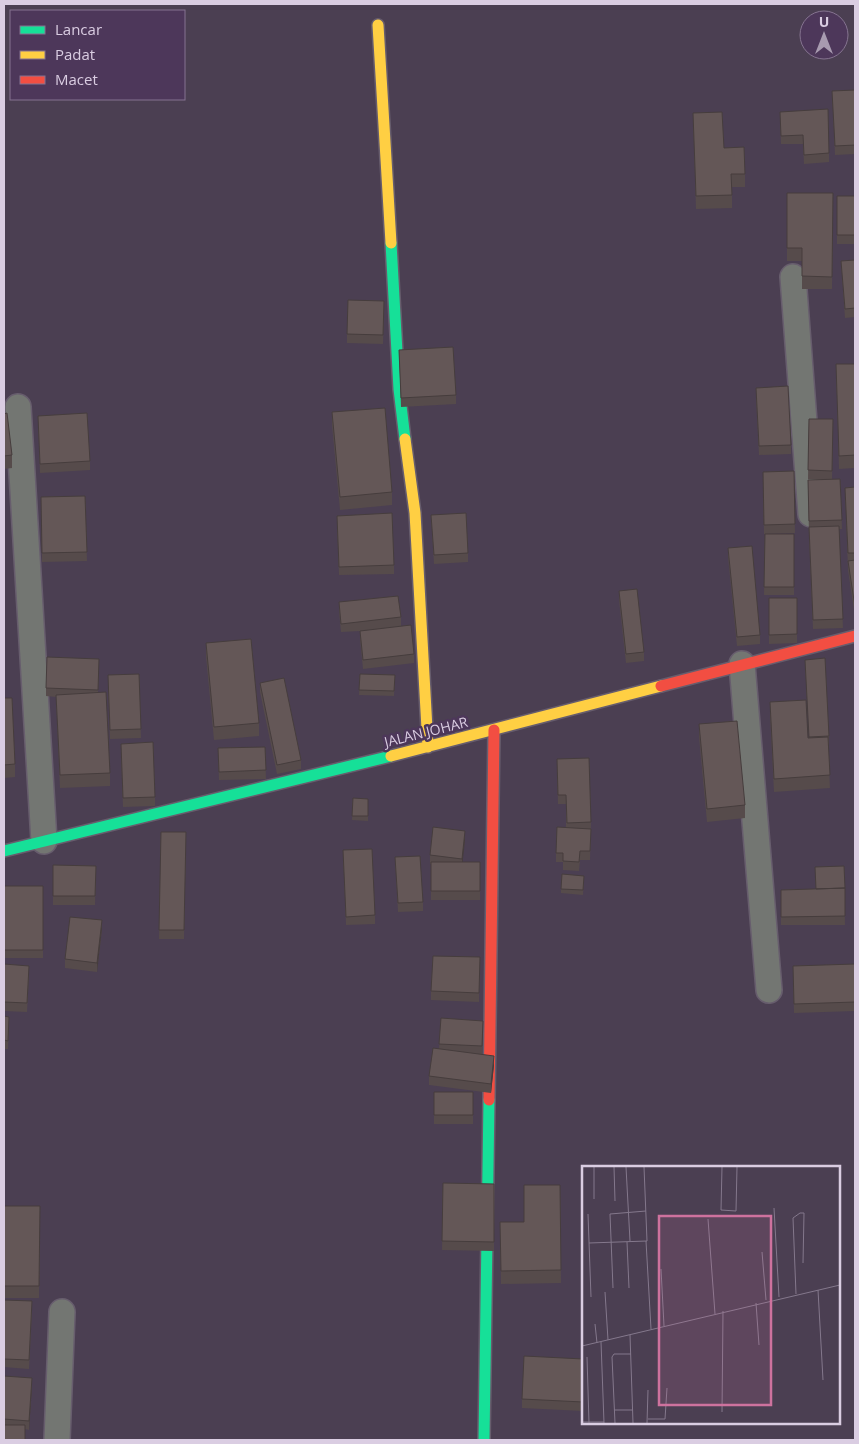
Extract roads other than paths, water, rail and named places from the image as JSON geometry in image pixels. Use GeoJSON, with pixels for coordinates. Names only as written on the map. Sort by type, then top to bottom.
{"type":"FeatureCollection","features":[{"type":"Feature","properties":{"kind":"street"},"geometry":{"type":"LineString","coordinates":[[378,25],[399,389],[415,513],[428,747]]}},
{"type":"Feature","properties":{"kind":"street"},"geometry":{"type":"LineString","coordinates":[[793,277],[812,535]]}},
{"type":"Feature","properties":{"kind":"street"},"geometry":{"type":"LineString","coordinates":[[18,407],[44,841]]}},
{"type":"Feature","properties":{"kind":"street","name":"JALAN JOHAR"},"geometry":{"type":"LineString","coordinates":[[4,852],[428,747],[742,664],[820,634],[855,636]]}},
{"type":"Feature","properties":{"kind":"street"},"geometry":{"type":"LineString","coordinates":[[742,664],[769,990]]}},
{"type":"Feature","properties":{"kind":"street"},"geometry":{"type":"LineString","coordinates":[[484,1440],[494,730]]}},
{"type":"Feature","properties":{"kind":"street"},"geometry":{"type":"LineString","coordinates":[[57,1440],[62,1312]]}}]}
